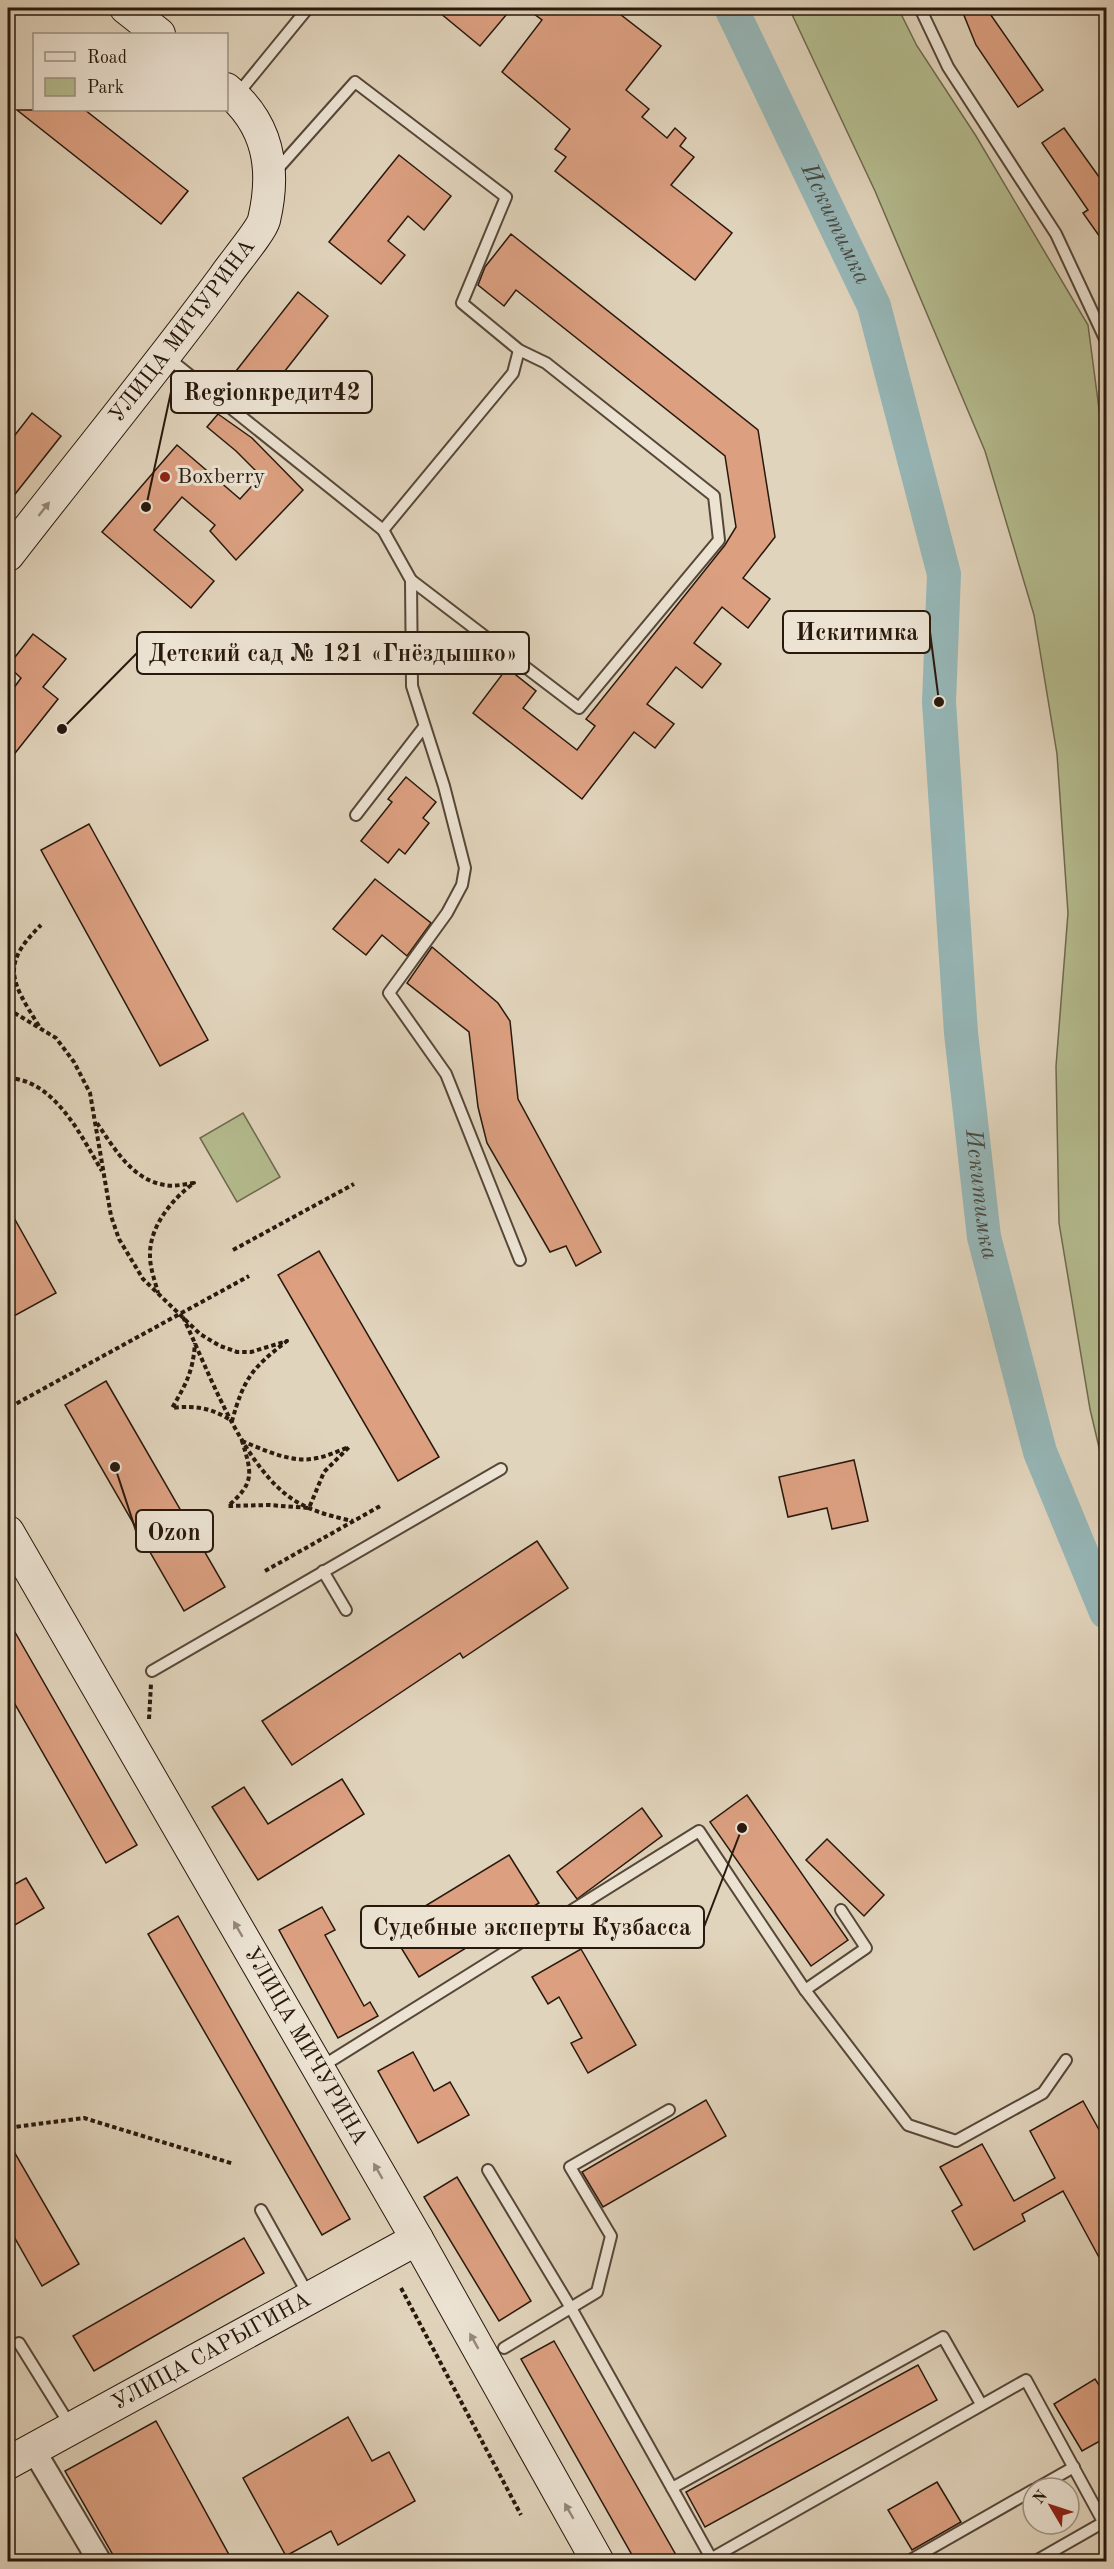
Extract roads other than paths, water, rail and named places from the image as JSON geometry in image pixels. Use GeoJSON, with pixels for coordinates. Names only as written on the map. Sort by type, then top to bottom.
{"type":"FeatureCollection","features":[{"type":"Feature","properties":{"kind":"street"},"geometry":{"type":"LineString","coordinates":[[126,8],[158,33]]}},
{"type":"Feature","properties":{"kind":"street","name":"УЛИЦА МИЧУРИНА"},"geometry":{"type":"LineString","coordinates":[[8,555],[264,222],[269,180],[267,148],[254,118],[231,93]]}},
{"type":"Feature","properties":{"kind":"street","name":"УЛИЦА МИЧУРИНА"},"geometry":{"type":"LineString","coordinates":[[8,1532],[417,2239],[598,2562]]}},
{"type":"Feature","properties":{"kind":"street","name":"УЛИЦА САРЫГИНА"},"geometry":{"type":"LineString","coordinates":[[20,2456],[417,2239]]}},
{"type":"Feature","properties":{"kind":"street"},"geometry":{"type":"LineString","coordinates":[[20,2456],[100,2562]]}},
{"type":"Feature","properties":{"kind":"lane"},"geometry":{"type":"LineString","coordinates":[[231,93],[308,8]]}},
{"type":"Feature","properties":{"kind":"lane"},"geometry":{"type":"LineString","coordinates":[[920,8],[948,67],[1056,234],[1107,341]]}},
{"type":"Feature","properties":{"kind":"lane"},"geometry":{"type":"LineString","coordinates":[[164,355],[382,530],[411,580],[579,708],[719,540],[714,496],[546,363],[519,350],[462,303],[506,197],[355,82],[269,180]]}},
{"type":"Feature","properties":{"kind":"lane"},"geometry":{"type":"LineString","coordinates":[[382,530],[513,373],[519,350]]}},
{"type":"Feature","properties":{"kind":"lane"},"geometry":{"type":"LineString","coordinates":[[411,580],[412,686],[444,786],[465,868],[462,885],[447,913],[389,993],[446,1074],[520,1260]]}},
{"type":"Feature","properties":{"kind":"lane"},"geometry":{"type":"LineString","coordinates":[[356,815],[424,726]]}},
{"type":"Feature","properties":{"kind":"lane"},"geometry":{"type":"LineString","coordinates":[[152,1671],[501,1470]]}},
{"type":"Feature","properties":{"kind":"lane"},"geometry":{"type":"LineString","coordinates":[[323,1571],[346,1610]]}},
{"type":"Feature","properties":{"kind":"lane"},"geometry":{"type":"LineString","coordinates":[[318,2068],[699,1832],[805,1990],[908,2125],[956,2141],[1043,2093],[1066,2060]]}},
{"type":"Feature","properties":{"kind":"lane"},"geometry":{"type":"LineString","coordinates":[[805,1990],[866,1948],[841,1910]]}},
{"type":"Feature","properties":{"kind":"lane"},"geometry":{"type":"LineString","coordinates":[[504,2348],[597,2292],[610,2236],[570,2167],[669,2110]]}},
{"type":"Feature","properties":{"kind":"lane"},"geometry":{"type":"LineString","coordinates":[[488,2170],[571,2308],[672,2487],[708,2560],[1026,2380],[1105,2524],[1034,2562]]}},
{"type":"Feature","properties":{"kind":"lane"},"geometry":{"type":"LineString","coordinates":[[261,2210],[310,2298]]}},
{"type":"Feature","properties":{"kind":"lane"},"geometry":{"type":"LineString","coordinates":[[672,2487],[943,2337],[981,2404]]}},
{"type":"Feature","properties":{"kind":"lane"},"geometry":{"type":"LineString","coordinates":[[19,2343],[72,2428]]}},
{"type":"Feature","properties":{"kind":"lane"},"geometry":{"type":"LineString","coordinates":[[1058,2476],[1074,2467]]}},
{"type":"Feature","properties":{"kind":"lane"},"geometry":{"type":"LineString","coordinates":[[907,2562],[1021,2497]]}},
{"type":"Feature","properties":{"kind":"waterway","name":"Искитимка"},"geometry":{"type":"LineString","coordinates":[[731,8],[874,306],[944,574],[939,702],[961,1033],[984,1237],[1040,1452],[1106,1612]]}},
{"type":"Feature","properties":{"kind":"place","name":"Boxberry"},"geometry":{"type":"Point","coordinates":[165,477]}},
{"type":"Feature","properties":{"kind":"place","name":"Regionкредит42"},"geometry":{"type":"Point","coordinates":[146,507]}},
{"type":"Feature","properties":{"kind":"place","name":"Искитимка"},"geometry":{"type":"Point","coordinates":[939,702]}},
{"type":"Feature","properties":{"kind":"place","name":"Детский сад № 121 «Гнёздышко»"},"geometry":{"type":"Point","coordinates":[62,729]}},
{"type":"Feature","properties":{"kind":"place","name":"Ozon"},"geometry":{"type":"Point","coordinates":[115,1467]}},
{"type":"Feature","properties":{"kind":"place","name":"Судебные эксперты Кузбасса"},"geometry":{"type":"Point","coordinates":[742,1828]}}]}
